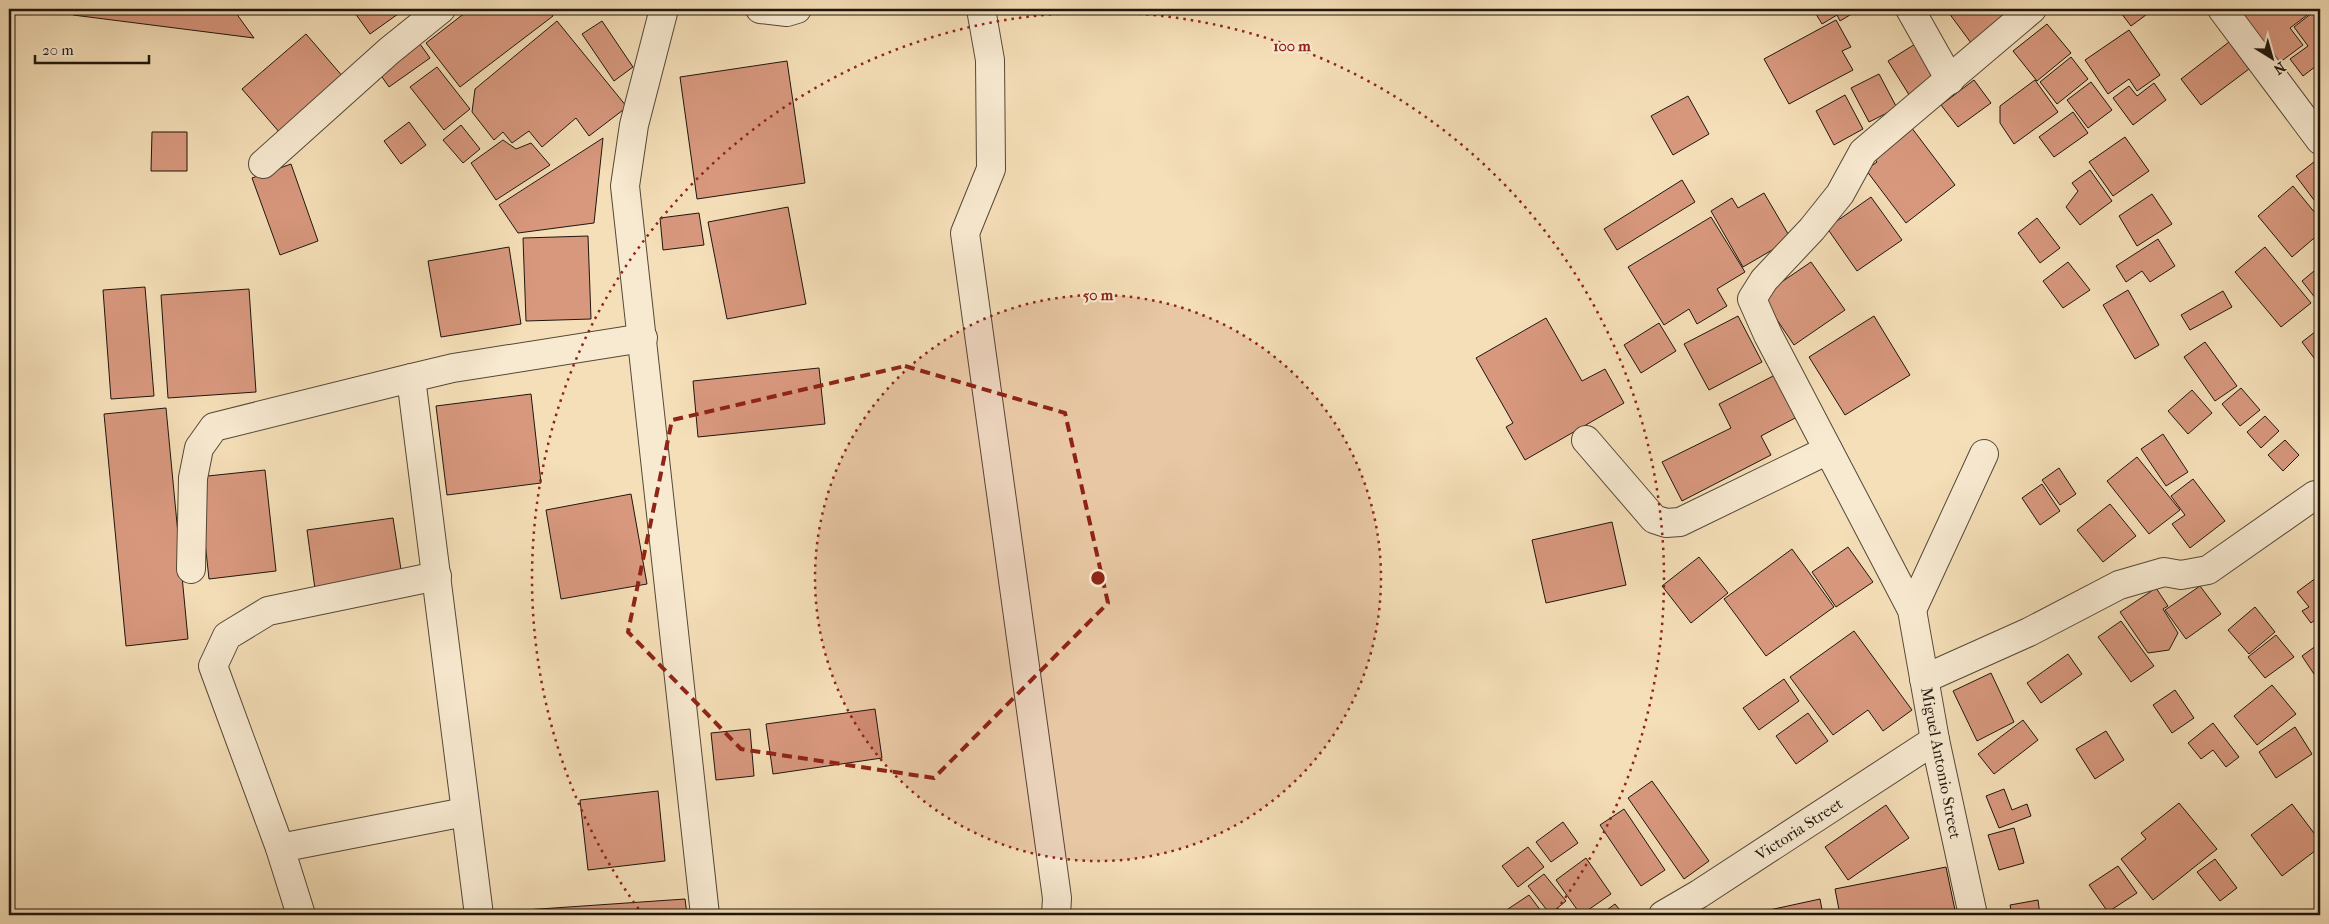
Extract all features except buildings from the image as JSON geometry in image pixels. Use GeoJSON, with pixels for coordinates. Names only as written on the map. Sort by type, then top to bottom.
{"type":"FeatureCollection","features":[{"type":"Feature","properties":{"kind":"street"},"geometry":{"type":"LineString","coordinates":[[262,164],[389,51],[442,9]]}},
{"type":"Feature","properties":{"kind":"street"},"geometry":{"type":"LineString","coordinates":[[664,9],[634,125],[625,186],[705,915]]}},
{"type":"Feature","properties":{"kind":"street"},"geometry":{"type":"LineString","coordinates":[[760,9],[787,12],[797,9]]}},
{"type":"Feature","properties":{"kind":"street"},"geometry":{"type":"LineString","coordinates":[[981,9],[990,60],[991,169],[965,233],[1056,889],[1056,915]]}},
{"type":"Feature","properties":{"kind":"street"},"geometry":{"type":"LineString","coordinates":[[1910,9],[1950,80],[2032,9]]}},
{"type":"Feature","properties":{"kind":"street"},"geometry":{"type":"LineString","coordinates":[[2222,9],[2320,140]]}},
{"type":"Feature","properties":{"kind":"street","name":"Miguel Antonio Street"},"geometry":{"type":"LineString","coordinates":[[1950,80],[1863,152],[1840,194],[1812,229],[1764,280],[1752,299],[1768,335],[1912,610],[1935,740],[1973,915]]}},
{"type":"Feature","properties":{"kind":"street"},"geometry":{"type":"LineString","coordinates":[[191,569],[192,478],[199,448],[214,427],[453,368],[643,338]]}},
{"type":"Feature","properties":{"kind":"street"},"geometry":{"type":"LineString","coordinates":[[411,378],[479,915]]}},
{"type":"Feature","properties":{"kind":"street"},"geometry":{"type":"LineString","coordinates":[[1586,440],[1654,519],[1666,523],[1680,522],[1828,450]]}},
{"type":"Feature","properties":{"kind":"street"},"geometry":{"type":"LineString","coordinates":[[1912,610],[1984,454]]}},
{"type":"Feature","properties":{"kind":"street"},"geometry":{"type":"LineString","coordinates":[[1924,679],[2029,632],[2118,585],[2164,572],[2181,575],[2208,570],[2315,496]]}},
{"type":"Feature","properties":{"kind":"street"},"geometry":{"type":"LineString","coordinates":[[301,915],[280,848],[213,666],[227,636],[268,611],[437,576]]}},
{"type":"Feature","properties":{"kind":"street","name":"Victoria Street"},"geometry":{"type":"LineString","coordinates":[[1663,915],[1701,905],[1935,740]]}},
{"type":"Feature","properties":{"kind":"street"},"geometry":{"type":"LineString","coordinates":[[280,848],[465,812]]}},
{"type":"Feature","properties":{"kind":"highlighted area"},"geometry":{"type":"Polygon","coordinates":[[[905,366],[1065,413],[1108,603],[934,778],[741,749],[628,632],[672,420],[905,366]]]}}]}
